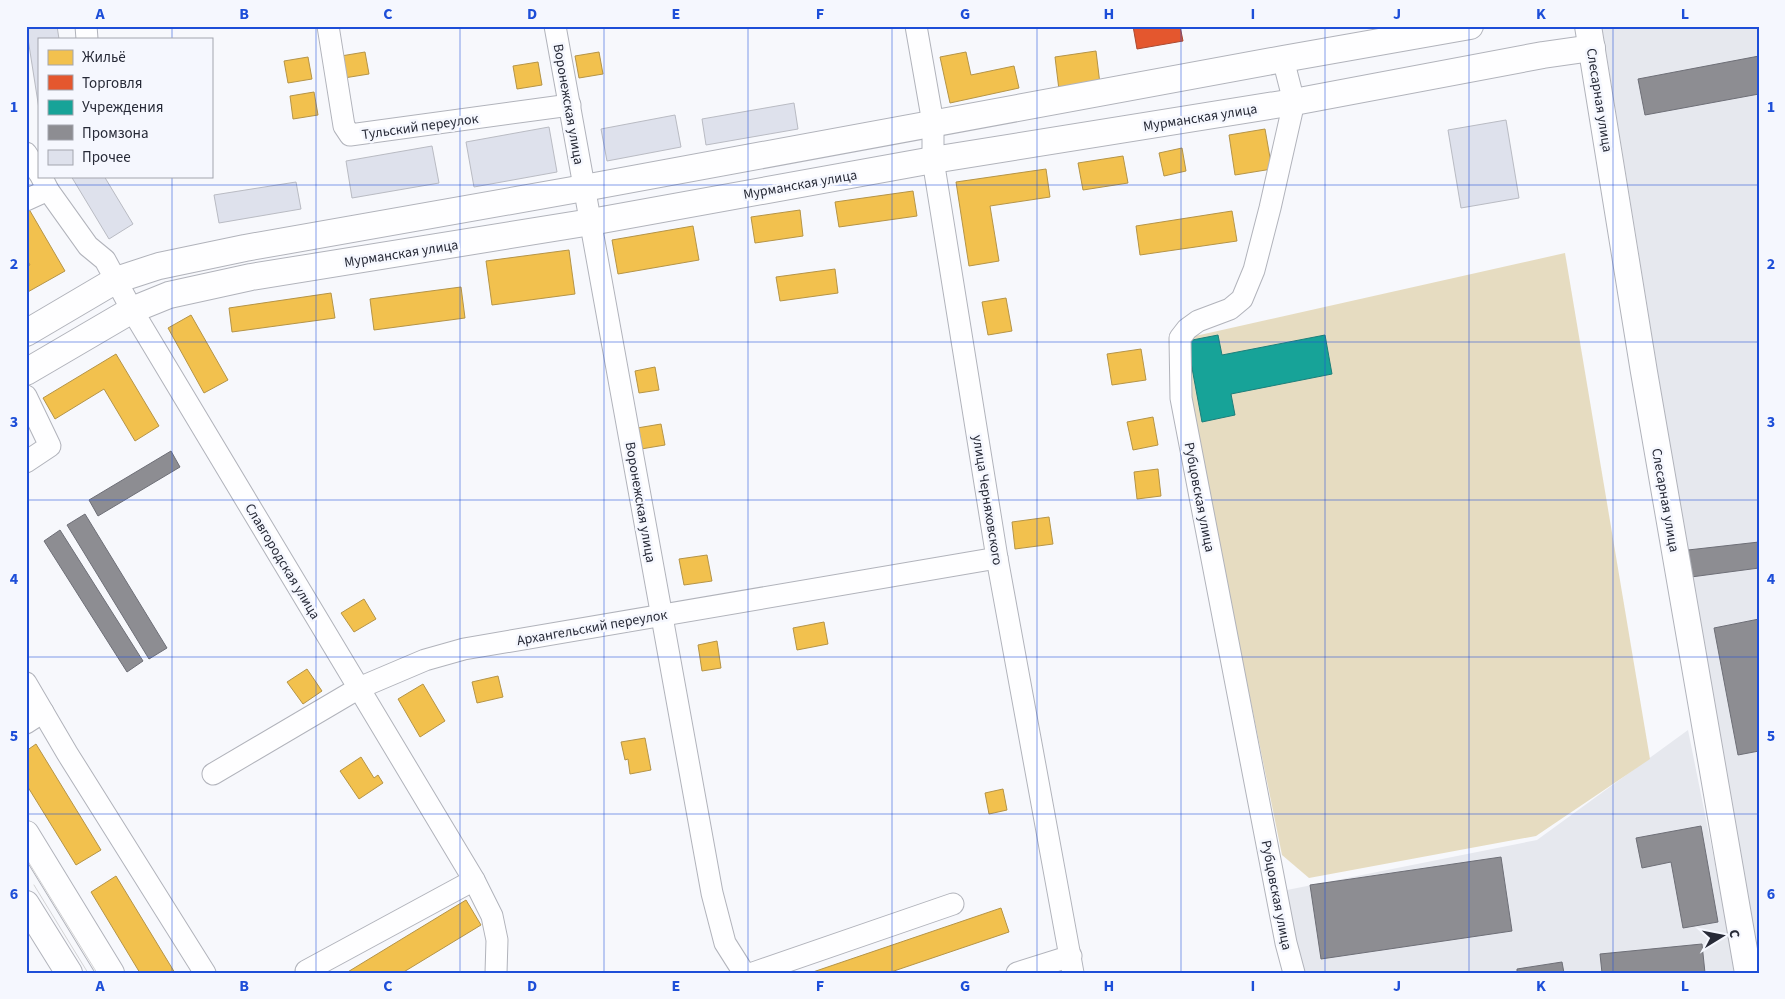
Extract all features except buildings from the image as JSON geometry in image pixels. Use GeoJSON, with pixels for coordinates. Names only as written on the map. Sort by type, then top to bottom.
{"type":"FeatureCollection","features":[{"type":"Feature","properties":{"kind":"main road"},"geometry":{"type":"LineString","coordinates":[[26,333],[116,280],[159,266],[245,248],[1470,26]]}},
{"type":"Feature","properties":{"kind":"main road","name":"Мурманская улица"},"geometry":{"type":"LineString","coordinates":[[26,372],[132,310],[169,295],[251,277],[591,222],[933,160],[1294,102],[1543,55],[1590,37]]}},
{"type":"Feature","properties":{"kind":"main road","name":"Слесарная улица"},"geometry":{"type":"LineString","coordinates":[[1590,37],[1645,382],[1748,973]]}},
{"type":"Feature","properties":{"kind":"main road"},"geometry":{"type":"LineString","coordinates":[[26,834],[111,973]]}},
{"type":"Feature","properties":{"kind":"main road"},"geometry":{"type":"LineString","coordinates":[[26,904],[69,973]]}},
{"type":"Feature","properties":{"kind":"street","name":"Тульский переулок"},"geometry":{"type":"LineString","coordinates":[[328,26],[344,126],[350,134],[570,105]]}},
{"type":"Feature","properties":{"kind":"street","name":"Воронежская улица"},"geometry":{"type":"LineString","coordinates":[[555,26],[712,893],[725,944],[744,973]]}},
{"type":"Feature","properties":{"kind":"street","name":"улица Черняховского"},"geometry":{"type":"LineString","coordinates":[[916,26],[932,123],[933,160],[997,558],[1072,964]]}},
{"type":"Feature","properties":{"kind":"street","name":"Рубцовская улица"},"geometry":{"type":"LineString","coordinates":[[1283,59],[1294,102],[1254,270],[1242,299],[1230,309],[1198,321],[1187,329],[1180,338],[1180,398],[1286,943],[1294,973]]}},
{"type":"Feature","properties":{"kind":"street","name":"Славгородская улица"},"geometry":{"type":"LineString","coordinates":[[26,153],[38,172]]}},
{"type":"Feature","properties":{"kind":"street","name":"Славгородская улица"},"geometry":{"type":"LineString","coordinates":[[42,179],[88,246],[105,260],[132,310],[474,880],[492,916],[497,940],[496,967]]}},
{"type":"Feature","properties":{"kind":"street"},"geometry":{"type":"LineString","coordinates":[[26,200],[42,179]]}},
{"type":"Feature","properties":{"kind":"street"},"geometry":{"type":"LineString","coordinates":[[26,396],[50,446],[26,462]]}},
{"type":"Feature","properties":{"kind":"street","name":"Архангельский переулок"},"geometry":{"type":"LineString","coordinates":[[214,774],[359,688],[425,660],[464,649],[997,558]]}},
{"type":"Feature","properties":{"kind":"street"},"geometry":{"type":"LineString","coordinates":[[26,683],[35,718],[72,761],[205,973]]}},
{"type":"Feature","properties":{"kind":"street"},"geometry":{"type":"LineString","coordinates":[[306,971],[474,880]]}},
{"type":"Feature","properties":{"kind":"street"},"geometry":{"type":"LineString","coordinates":[[752,973],[953,904]]}},
{"type":"Feature","properties":{"kind":"street"},"geometry":{"type":"LineString","coordinates":[[1017,973],[1072,964]]}},
{"type":"Feature","properties":{"kind":"shaded area"},"geometry":{"type":"Polygon","coordinates":[[[1602,26],[1759,26],[1759,971],[1678,497],[1602,26]]]}},
{"type":"Feature","properties":{"kind":"shaded area"},"geometry":{"type":"Polygon","coordinates":[[[1565,253],[1650,759],[1536,836],[1309,878],[1282,855],[1199,447],[1182,339],[1565,253]]]}},
{"type":"Feature","properties":{"kind":"shaded area"},"geometry":{"type":"Polygon","coordinates":[[[1688,730],[1737,973],[1296,973],[1277,892],[1537,840],[1688,730]]]}},
{"type":"Feature","properties":{"kind":"tram line"},"geometry":{"type":"LineString","coordinates":[[26,858],[97,973]]}},
{"type":"Feature","properties":{"kind":"tram line"},"geometry":{"type":"LineString","coordinates":[[34,885],[88,973]]}}]}
